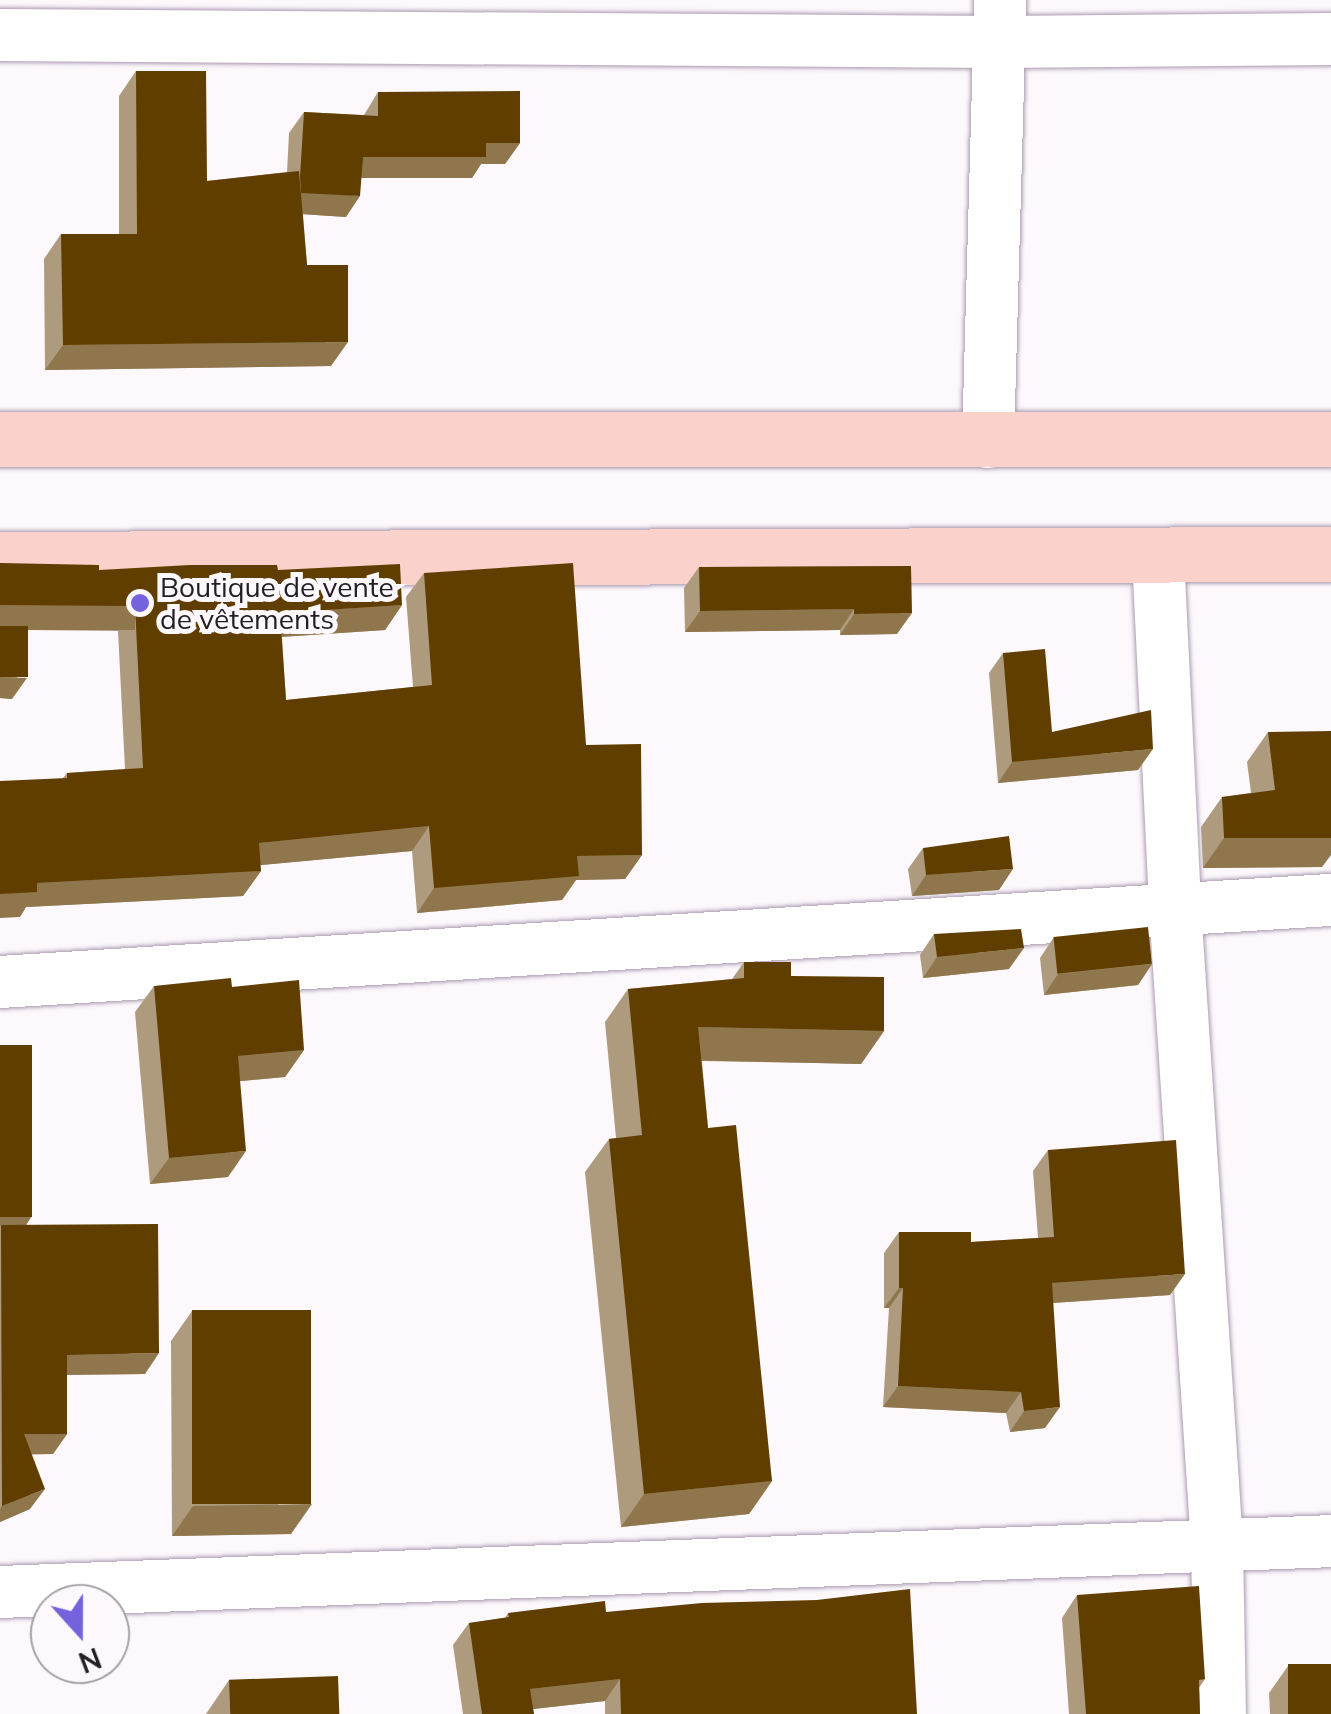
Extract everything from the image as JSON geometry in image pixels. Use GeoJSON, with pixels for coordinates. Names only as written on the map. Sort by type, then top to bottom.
{"type":"FeatureCollection","features":[{"type":"Feature","properties":{"kind":"main road"},"geometry":{"type":"LineString","coordinates":[[0,440],[1331,439]]}},
{"type":"Feature","properties":{"kind":"main road"},"geometry":{"type":"LineString","coordinates":[[0,559],[1331,554]]}},
{"type":"Feature","properties":{"kind":"street"},"geometry":{"type":"LineString","coordinates":[[0,35],[456,19],[1000,21],[1331,39]]}},
{"type":"Feature","properties":{"kind":"street"},"geometry":{"type":"LineString","coordinates":[[988,442],[1000,21]]}},
{"type":"Feature","properties":{"kind":"street"},"geometry":{"type":"LineString","coordinates":[[1158,556],[1175,907],[1217,1545],[1220,1714]]}},
{"type":"Feature","properties":{"kind":"street"},"geometry":{"type":"LineString","coordinates":[[0,982],[1331,900]]}},
{"type":"Feature","properties":{"kind":"street"},"geometry":{"type":"LineString","coordinates":[[0,1592],[1331,1541]]}},
{"type":"Feature","properties":{"kind":"building"},"geometry":{"type":"Polygon","coordinates":[[[136,71],[206,71],[207,181],[299,171],[307,265],[348,265],[348,342],[63,345],[61,234],[137,234],[136,71]]]}},
{"type":"Feature","properties":{"kind":"building"},"geometry":{"type":"Polygon","coordinates":[[[520,91],[520,143],[486,143],[486,157],[363,157],[360,196],[301,193],[304,112],[378,116],[378,92],[520,91]]]}},
{"type":"Feature","properties":{"kind":"building"},"geometry":{"type":"Polygon","coordinates":[[[0,563],[99,565],[99,570],[277,565],[278,570],[400,564],[402,605],[280,613],[286,700],[432,685],[424,573],[573,563],[586,745],[641,744],[642,855],[577,856],[579,876],[434,888],[429,826],[259,843],[261,871],[37,883],[37,892],[0,894],[0,781],[67,778],[67,773],[143,768],[135,606],[0,605],[0,563]]]}},
{"type":"Feature","properties":{"kind":"building"},"geometry":{"type":"Polygon","coordinates":[[[911,566],[912,613],[854,614],[854,609],[700,611],[699,567],[911,566]]]}},
{"type":"Feature","properties":{"kind":"building"},"geometry":{"type":"Polygon","coordinates":[[[0,626],[28,626],[28,677],[0,677],[0,626]]]}},
{"type":"Feature","properties":{"kind":"building"},"geometry":{"type":"Polygon","coordinates":[[[1045,649],[1052,732],[1151,710],[1153,749],[1012,762],[1003,653],[1045,649]]]}},
{"type":"Feature","properties":{"kind":"building"},"geometry":{"type":"Polygon","coordinates":[[[1331,731],[1331,838],[1224,838],[1222,797],[1275,790],[1268,732],[1331,731]]]}},
{"type":"Feature","properties":{"kind":"building"},"geometry":{"type":"Polygon","coordinates":[[[1009,836],[1013,869],[926,875],[923,848],[1009,836]]]}},
{"type":"Feature","properties":{"kind":"building"},"geometry":{"type":"Polygon","coordinates":[[[1148,927],[1152,964],[1057,974],[1054,937],[1148,927]]]}},
{"type":"Feature","properties":{"kind":"building"},"geometry":{"type":"Polygon","coordinates":[[[1021,929],[1024,948],[937,957],[934,934],[1021,929]]]}},
{"type":"Feature","properties":{"kind":"building"},"geometry":{"type":"Polygon","coordinates":[[[744,962],[791,962],[791,976],[884,977],[884,1031],[698,1027],[708,1128],[736,1125],[772,1481],[644,1494],[609,1139],[642,1135],[628,989],[744,978],[744,962]]]}},
{"type":"Feature","properties":{"kind":"building"},"geometry":{"type":"Polygon","coordinates":[[[231,978],[232,987],[299,980],[304,1050],[238,1056],[246,1151],[169,1158],[154,986],[231,978]]]}},
{"type":"Feature","properties":{"kind":"building"},"geometry":{"type":"Polygon","coordinates":[[[0,1045],[32,1045],[32,1217],[0,1217],[0,1045]]]}},
{"type":"Feature","properties":{"kind":"building"},"geometry":{"type":"Polygon","coordinates":[[[1176,1140],[1185,1274],[1052,1283],[1060,1407],[1024,1411],[1021,1392],[898,1386],[903,1288],[899,1288],[899,1232],[971,1232],[971,1242],[1054,1237],[1048,1150],[1176,1140]]]}},
{"type":"Feature","properties":{"kind":"building"},"geometry":{"type":"Polygon","coordinates":[[[158,1224],[159,1353],[67,1355],[67,1434],[24,1434],[45,1489],[2,1506],[1,1225],[158,1224]]]}},
{"type":"Feature","properties":{"kind":"building"},"geometry":{"type":"Polygon","coordinates":[[[192,1310],[311,1310],[311,1504],[192,1504],[192,1310]]]}},
{"type":"Feature","properties":{"kind":"building"},"geometry":{"type":"Polygon","coordinates":[[[1199,1586],[1205,1679],[1199,1680],[1200,1714],[1086,1714],[1077,1595],[1199,1586]]]}},
{"type":"Feature","properties":{"kind":"building"},"geometry":{"type":"Polygon","coordinates":[[[910,1589],[917,1714],[621,1714],[620,1679],[530,1689],[534,1714],[482,1714],[469,1623],[509,1617],[508,1613],[605,1601],[606,1612],[702,1603],[817,1600],[910,1589]]]}},
{"type":"Feature","properties":{"kind":"building"},"geometry":{"type":"Polygon","coordinates":[[[1288,1664],[1331,1664],[1331,1714],[1288,1714],[1288,1664]]]}},
{"type":"Feature","properties":{"kind":"building"},"geometry":{"type":"Polygon","coordinates":[[[338,1676],[339,1714],[230,1714],[229,1680],[338,1676]]]}},
{"type":"Feature","properties":{"kind":"place","name":"Boutique de vente de vêtements"},"geometry":{"type":"Point","coordinates":[140,603]}}]}
